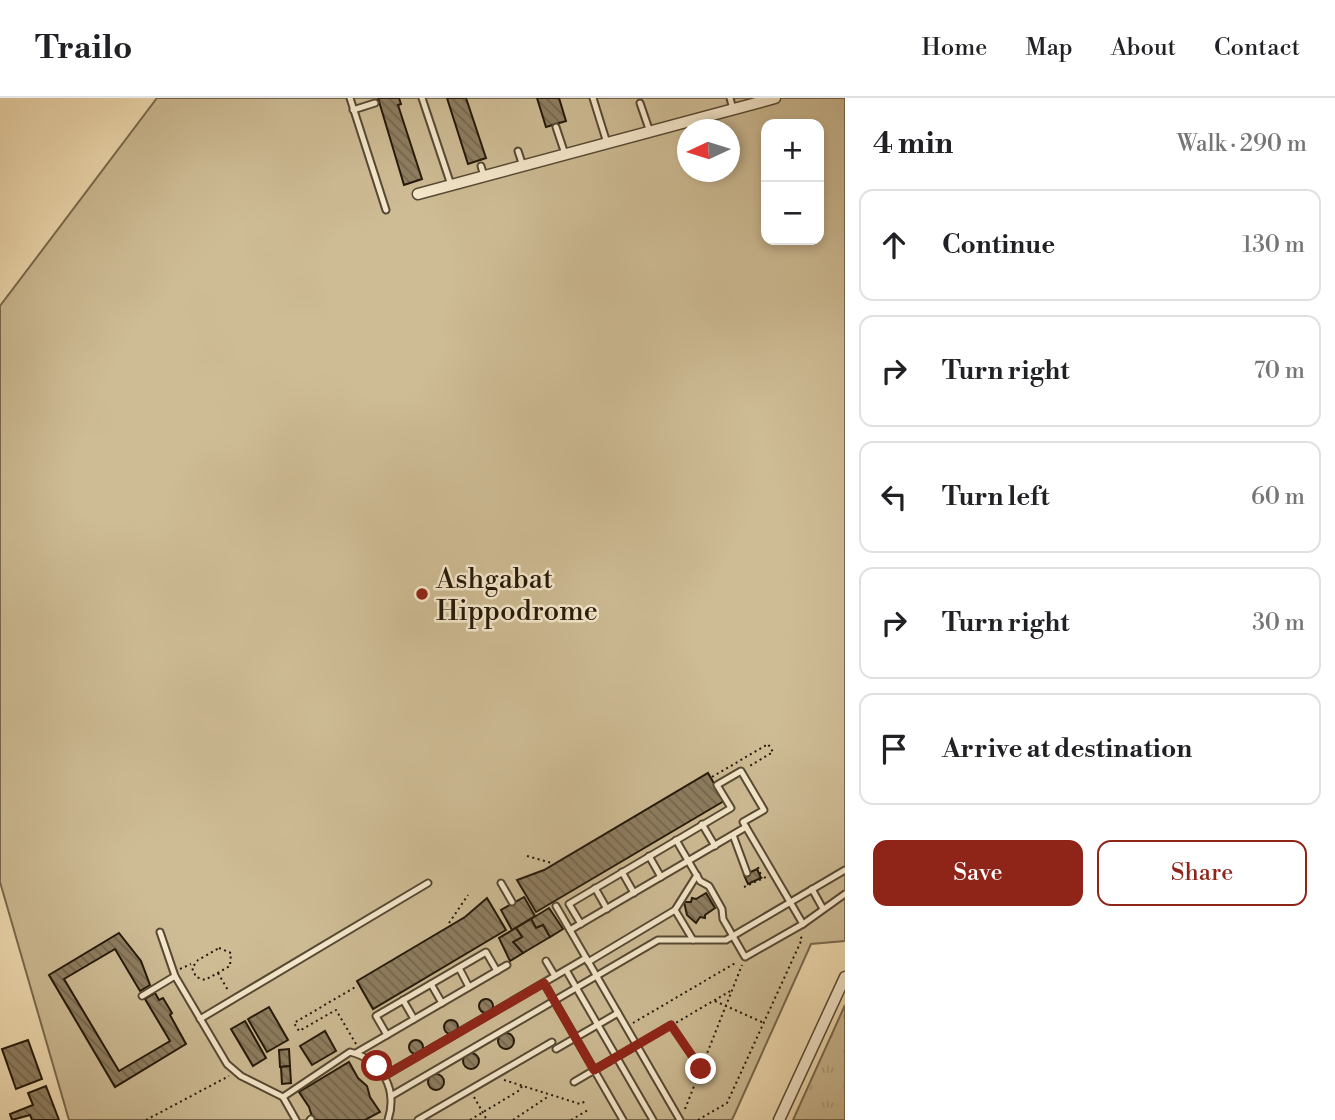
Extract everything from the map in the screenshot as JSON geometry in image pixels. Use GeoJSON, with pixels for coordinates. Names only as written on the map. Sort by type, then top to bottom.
{"type":"FeatureCollection","features":[{"type":"Feature","properties":{"kind":"street"},"geometry":{"type":"LineString","coordinates":[[418,194],[451,185],[482,171],[523,166],[775,98]]}},
{"type":"Feature","properties":{"kind":"street"},"geometry":{"type":"LineString","coordinates":[[779,1120],[845,977]]}},
{"type":"Feature","properties":{"kind":"lane"},"geometry":{"type":"LineString","coordinates":[[349,98],[386,210]]}},
{"type":"Feature","properties":{"kind":"lane"},"geometry":{"type":"LineString","coordinates":[[422,98],[451,185]]}},
{"type":"Feature","properties":{"kind":"lane"},"geometry":{"type":"LineString","coordinates":[[593,98],[607,143]]}},
{"type":"Feature","properties":{"kind":"lane"},"geometry":{"type":"LineString","coordinates":[[730,98],[733,109]]}},
{"type":"Feature","properties":{"kind":"lane"},"geometry":{"type":"LineString","coordinates":[[354,110],[375,103]]}},
{"type":"Feature","properties":{"kind":"lane"},"geometry":{"type":"LineString","coordinates":[[640,103],[650,132]]}},
{"type":"Feature","properties":{"kind":"lane"},"geometry":{"type":"LineString","coordinates":[[556,127],[565,154]]}},
{"type":"Feature","properties":{"kind":"lane"},"geometry":{"type":"LineString","coordinates":[[518,151],[523,166]]}},
{"type":"Feature","properties":{"kind":"lane"},"geometry":{"type":"LineString","coordinates":[[581,924],[569,904],[731,808],[717,785],[741,771],[764,810],[743,822],[803,924]]}},
{"type":"Feature","properties":{"kind":"lane"},"geometry":{"type":"LineString","coordinates":[[702,824],[715,846]]}},
{"type":"Feature","properties":{"kind":"lane"},"geometry":{"type":"LineString","coordinates":[[570,930],[746,827]]}},
{"type":"Feature","properties":{"kind":"lane"},"geometry":{"type":"LineString","coordinates":[[733,835],[747,873]]}},
{"type":"Feature","properties":{"kind":"lane"},"geometry":{"type":"LineString","coordinates":[[676,840],[697,875],[709,886],[745,957],[803,924],[822,907],[845,894]]}},
{"type":"Feature","properties":{"kind":"lane"},"geometry":{"type":"LineString","coordinates":[[649,856],[661,877]]}},
{"type":"Feature","properties":{"kind":"lane"},"geometry":{"type":"LineString","coordinates":[[391,1096],[658,940],[726,940],[845,870]]}},
{"type":"Feature","properties":{"kind":"lane"},"geometry":{"type":"LineString","coordinates":[[622,872],[634,893]]}},
{"type":"Feature","properties":{"kind":"lane"},"geometry":{"type":"LineString","coordinates":[[384,1076],[555,976],[675,910],[697,875]]}},
{"type":"Feature","properties":{"kind":"lane"},"geometry":{"type":"LineString","coordinates":[[200,1018],[428,883]]}},
{"type":"Feature","properties":{"kind":"lane"},"geometry":{"type":"LineString","coordinates":[[501,883],[512,902]]}},
{"type":"Feature","properties":{"kind":"lane"},"geometry":{"type":"LineString","coordinates":[[594,888],[607,909]]}},
{"type":"Feature","properties":{"kind":"lane"},"geometry":{"type":"LineString","coordinates":[[812,889],[822,907]]}},
{"type":"Feature","properties":{"kind":"lane"},"geometry":{"type":"LineString","coordinates":[[556,906],[679,1118]]}},
{"type":"Feature","properties":{"kind":"lane"},"geometry":{"type":"LineString","coordinates":[[675,910],[693,940]]}},
{"type":"Feature","properties":{"kind":"lane"},"geometry":{"type":"LineString","coordinates":[[649,926],[658,940]]}},
{"type":"Feature","properties":{"kind":"lane"},"geometry":{"type":"LineString","coordinates":[[160,932],[174,974],[236,1072],[283,1097],[295,1118],[287,1120]]}},
{"type":"Feature","properties":{"kind":"lane"},"geometry":{"type":"LineString","coordinates":[[387,1035],[376,1016],[403,1000],[486,952],[497,971]]}},
{"type":"Feature","properties":{"kind":"lane"},"geometry":{"type":"LineString","coordinates":[[546,961],[555,976]]}},
{"type":"Feature","properties":{"kind":"lane"},"geometry":{"type":"LineString","coordinates":[[283,1097],[350,1052],[358,1052],[507,965]]}},
{"type":"Feature","properties":{"kind":"lane"},"geometry":{"type":"LineString","coordinates":[[459,968],[469,987]]}},
{"type":"Feature","properties":{"kind":"lane"},"geometry":{"type":"LineString","coordinates":[[566,970],[653,1120]]}},
{"type":"Feature","properties":{"kind":"lane"},"geometry":{"type":"LineString","coordinates":[[142,996],[174,974]]}},
{"type":"Feature","properties":{"kind":"lane"},"geometry":{"type":"LineString","coordinates":[[544,983],[624,1120]]}},
{"type":"Feature","properties":{"kind":"lane"},"geometry":{"type":"LineString","coordinates":[[431,984],[442,1003]]}},
{"type":"Feature","properties":{"kind":"lane"},"geometry":{"type":"LineString","coordinates":[[403,1000],[414,1019]]}},
{"type":"Feature","properties":{"kind":"lane"},"geometry":{"type":"LineString","coordinates":[[556,1049],[618,1013]]}},
{"type":"Feature","properties":{"kind":"lane"},"geometry":{"type":"LineString","coordinates":[[418,1120],[552,1042]]}},
{"type":"Feature","properties":{"kind":"lane"},"geometry":{"type":"LineString","coordinates":[[575,1082],[637,1045]]}},
{"type":"Feature","properties":{"kind":"lane"},"geometry":{"type":"LineString","coordinates":[[358,1052],[372,1061],[384,1076],[391,1096],[388,1120]]}},
{"type":"Feature","properties":{"kind":"path"},"geometry":{"type":"LineString","coordinates":[[712,777],[768,744],[773,752],[741,771]]}},
{"type":"Feature","properties":{"kind":"path"},"geometry":{"type":"LineString","coordinates":[[527,856],[552,863]]}},
{"type":"Feature","properties":{"kind":"path"},"geometry":{"type":"LineString","coordinates":[[758,867],[763,879]]}},
{"type":"Feature","properties":{"kind":"path"},"geometry":{"type":"LineString","coordinates":[[744,887],[773,874]]}},
{"type":"Feature","properties":{"kind":"path"},"geometry":{"type":"LineString","coordinates":[[449,923],[468,895]]}},
{"type":"Feature","properties":{"kind":"path"},"geometry":{"type":"LineString","coordinates":[[698,1120],[727,1103],[802,939],[796,928]]}},
{"type":"Feature","properties":{"kind":"path"},"geometry":{"type":"LineString","coordinates":[[174,974],[216,950],[226,949],[232,960],[230,966],[205,980],[193,975],[193,965]]}},
{"type":"Feature","properties":{"kind":"path"},"geometry":{"type":"LineString","coordinates":[[679,1118],[683,1114],[745,957]]}},
{"type":"Feature","properties":{"kind":"path"},"geometry":{"type":"LineString","coordinates":[[626,1027],[745,957]]}},
{"type":"Feature","properties":{"kind":"path"},"geometry":{"type":"LineString","coordinates":[[218,974],[233,999]]}},
{"type":"Feature","properties":{"kind":"path"},"geometry":{"type":"LineString","coordinates":[[357,986],[294,1023],[299,1031],[336,1010],[358,1052]]}},
{"type":"Feature","properties":{"kind":"path"},"geometry":{"type":"LineString","coordinates":[[637,1045],[733,989]]}},
{"type":"Feature","properties":{"kind":"path"},"geometry":{"type":"LineString","coordinates":[[714,1000],[764,1023]]}},
{"type":"Feature","properties":{"kind":"path"},"geometry":{"type":"LineString","coordinates":[[671,1025],[701,1069]]}},
{"type":"Feature","properties":{"kind":"path"},"geometry":{"type":"LineString","coordinates":[[146,1120],[236,1072]]}},
{"type":"Feature","properties":{"kind":"path"},"geometry":{"type":"LineString","coordinates":[[498,1074],[500,1079],[550,1095],[580,1104],[586,1101]]}},
{"type":"Feature","properties":{"kind":"path"},"geometry":{"type":"LineString","coordinates":[[470,1120],[520,1090],[522,1086]]}},
{"type":"Feature","properties":{"kind":"path"},"geometry":{"type":"LineString","coordinates":[[470,1090],[487,1120]]}},
{"type":"Feature","properties":{"kind":"path"},"geometry":{"type":"LineString","coordinates":[[513,1120],[548,1099],[550,1095]]}},
{"type":"Feature","properties":{"kind":"path"},"geometry":{"type":"LineString","coordinates":[[571,1120],[590,1109]]}},
{"type":"Feature","properties":{"kind":"green space","name":"Ashgabat Hippodrome"},"geometry":{"type":"Polygon","coordinates":[[[157,98],[845,98],[845,941],[811,944],[732,1120],[69,1120],[0,882],[0,306],[157,98]]]}},
{"type":"Feature","properties":{"kind":"green space"},"geometry":{"type":"Polygon","coordinates":[[[845,1005],[845,1120],[793,1120],[845,1005]]]}},
{"type":"Feature","properties":{"kind":"building"},"geometry":{"type":"Polygon","coordinates":[[[378,98],[399,98],[401,104],[398,105],[422,179],[404,185],[378,98]]]}},
{"type":"Feature","properties":{"kind":"building"},"geometry":{"type":"Polygon","coordinates":[[[447,98],[466,98],[486,158],[468,164],[447,98]]]}},
{"type":"Feature","properties":{"kind":"building"},"geometry":{"type":"Polygon","coordinates":[[[537,98],[559,98],[566,121],[546,127],[537,98]]]}},
{"type":"Feature","properties":{"kind":"building"},"geometry":{"type":"Polygon","coordinates":[[[708,773],[724,801],[536,912],[517,880],[544,870],[708,773]]]}},
{"type":"Feature","properties":{"kind":"building"},"geometry":{"type":"Polygon","coordinates":[[[757,869],[761,878],[748,884],[744,875],[757,869]]]}},
{"type":"Feature","properties":{"kind":"building"},"geometry":{"type":"Polygon","coordinates":[[[706,893],[715,908],[705,915],[705,918],[700,917],[696,923],[687,915],[684,902],[691,902],[692,898],[696,899],[706,893]]]}},
{"type":"Feature","properties":{"kind":"building"},"geometry":{"type":"Polygon","coordinates":[[[524,897],[535,916],[512,930],[501,910],[524,897]]]}},
{"type":"Feature","properties":{"kind":"building"},"geometry":{"type":"Polygon","coordinates":[[[487,898],[506,930],[373,1009],[357,981],[465,917],[487,898]]]}},
{"type":"Feature","properties":{"kind":"building"},"geometry":{"type":"Polygon","coordinates":[[[549,908],[563,929],[550,937],[543,925],[536,928],[531,919],[549,908]]]}},
{"type":"Feature","properties":{"kind":"building"},"geometry":{"type":"Polygon","coordinates":[[[531,919],[536,928],[543,925],[550,937],[523,953],[513,942],[522,937],[516,928],[531,919]]]}},
{"type":"Feature","properties":{"kind":"building"},"geometry":{"type":"Polygon","coordinates":[[[516,928],[522,937],[513,942],[523,953],[510,961],[499,938],[516,928]]]}},
{"type":"Feature","properties":{"kind":"building"},"geometry":{"type":"Polygon","coordinates":[[[119,933],[141,961],[150,985],[140,991],[115,949],[64,979],[119,1071],[170,1041],[145,999],[155,993],[159,1000],[163,998],[186,1044],[115,1087],[49,975],[119,933]]]}},
{"type":"Feature","properties":{"kind":"building"},"geometry":{"type":"Polygon","coordinates":[[[483,999],[489,999],[493,1006],[489,1013],[483,1013],[479,1009],[479,1003],[483,999]]]}},
{"type":"Feature","properties":{"kind":"building"},"geometry":{"type":"Polygon","coordinates":[[[269,1007],[288,1040],[267,1052],[248,1019],[269,1007]]]}},
{"type":"Feature","properties":{"kind":"building"},"geometry":{"type":"Polygon","coordinates":[[[448,1020],[454,1020],[458,1027],[454,1034],[448,1034],[444,1030],[444,1024],[448,1020]]]}},
{"type":"Feature","properties":{"kind":"building"},"geometry":{"type":"Polygon","coordinates":[[[245,1021],[266,1058],[253,1066],[231,1029],[245,1021]]]}},
{"type":"Feature","properties":{"kind":"building"},"geometry":{"type":"Polygon","coordinates":[[[325,1031],[336,1051],[312,1065],[300,1046],[325,1031]]]}},
{"type":"Feature","properties":{"kind":"building"},"geometry":{"type":"Polygon","coordinates":[[[506,1033],[514,1041],[506,1049],[498,1041],[506,1033]]]}},
{"type":"Feature","properties":{"kind":"building"},"geometry":{"type":"Polygon","coordinates":[[[28,1040],[42,1079],[16,1089],[2,1049],[28,1040]]]}},
{"type":"Feature","properties":{"kind":"building"},"geometry":{"type":"Polygon","coordinates":[[[413,1040],[419,1040],[423,1047],[419,1054],[413,1054],[409,1050],[409,1044],[413,1040]]]}},
{"type":"Feature","properties":{"kind":"building"},"geometry":{"type":"Polygon","coordinates":[[[289,1049],[290,1066],[280,1067],[279,1050],[289,1049]]]}},
{"type":"Feature","properties":{"kind":"building"},"geometry":{"type":"Polygon","coordinates":[[[471,1053],[479,1061],[471,1069],[463,1061],[471,1053]]]}},
{"type":"Feature","properties":{"kind":"building"},"geometry":{"type":"Polygon","coordinates":[[[349,1062],[358,1078],[367,1086],[370,1097],[380,1112],[365,1120],[313,1120],[309,1107],[299,1092],[349,1062]]]}},
{"type":"Feature","properties":{"kind":"building"},"geometry":{"type":"Polygon","coordinates":[[[290,1066],[291,1083],[282,1084],[281,1067],[290,1066]]]}},
{"type":"Feature","properties":{"kind":"building"},"geometry":{"type":"Polygon","coordinates":[[[436,1074],[444,1082],[436,1090],[428,1082],[436,1074]]]}},
{"type":"Feature","properties":{"kind":"building"},"geometry":{"type":"Polygon","coordinates":[[[46,1086],[59,1120],[32,1120],[30,1115],[12,1120],[10,1114],[33,1105],[28,1093],[46,1086]]]}},
{"type":"Feature","properties":{"kind":"place","name":"Ashgabat Hippodrome"},"geometry":{"type":"Point","coordinates":[422,594]}},
{"type":"Feature","properties":{"kind":"route"},"geometry":{"type":"LineString","coordinates":[[377,1066],[384,1076],[544,983],[594,1070],[671,1025],[701,1069]]}}]}
